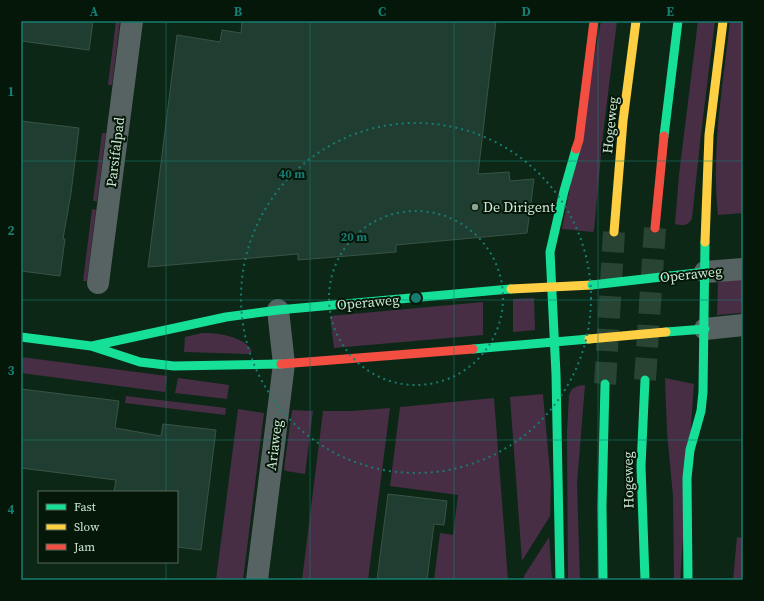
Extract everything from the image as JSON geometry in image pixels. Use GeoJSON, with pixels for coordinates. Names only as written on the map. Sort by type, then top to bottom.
{"type":"FeatureCollection","features":[{"type":"Feature","properties":{"kind":"main road"},"geometry":{"type":"LineString","coordinates":[[560,580],[554,341],[550,252],[562,196],[580,140],[594,21]]}},
{"type":"Feature","properties":{"kind":"main road","name":"Hogeweg"},"geometry":{"type":"LineString","coordinates":[[614,232],[624,121],[636,21]]}},
{"type":"Feature","properties":{"kind":"main road"},"geometry":{"type":"LineString","coordinates":[[655,228],[661,156],[678,21]]}},
{"type":"Feature","properties":{"kind":"main road"},"geometry":{"type":"LineString","coordinates":[[688,580],[687,478],[690,450],[701,404],[704,366],[705,224],[709,135],[723,21]]}},
{"type":"Feature","properties":{"kind":"main road","name":"Operaweg"},"geometry":{"type":"LineString","coordinates":[[91,346],[226,317],[278,310],[502,289],[592,284],[705,272]]}},
{"type":"Feature","properties":{"kind":"main road","name":"Operaweg"},"geometry":{"type":"LineString","coordinates":[[21,337],[91,346],[140,362],[174,366],[284,364],[705,329]]}},
{"type":"Feature","properties":{"kind":"main road","name":"Hogeweg"},"geometry":{"type":"LineString","coordinates":[[645,380],[641,466],[645,580]]}},
{"type":"Feature","properties":{"kind":"main road","name":"Hogeweg"},"geometry":{"type":"LineString","coordinates":[[603,580],[601,523],[605,384]]}},
{"type":"Feature","properties":{"kind":"street","name":"Parsifalpad"},"geometry":{"type":"LineString","coordinates":[[98,283],[132,21]]}},
{"type":"Feature","properties":{"kind":"street","name":"Operaweg"},"geometry":{"type":"LineString","coordinates":[[705,272],[743,269]]}},
{"type":"Feature","properties":{"kind":"street","name":"Ariaweg"},"geometry":{"type":"LineString","coordinates":[[257,580],[284,364],[278,310]]}},
{"type":"Feature","properties":{"kind":"street","name":"Operaweg"},"geometry":{"type":"LineString","coordinates":[[705,329],[743,325]]}},
{"type":"Feature","properties":{"kind":"shaded area"},"geometry":{"type":"Polygon","coordinates":[[[116,21],[120,21],[112,85],[108,85],[116,21]]]}},
{"type":"Feature","properties":{"kind":"shaded area"},"geometry":{"type":"Polygon","coordinates":[[[601,21],[617,21],[603,134],[594,230],[593,232],[562,229],[601,21]]]}},
{"type":"Feature","properties":{"kind":"shaded area"},"geometry":{"type":"Polygon","coordinates":[[[698,21],[715,21],[692,218],[689,223],[680,225],[675,224],[679,175],[698,21]]]}},
{"type":"Feature","properties":{"kind":"shaded area"},"geometry":{"type":"Polygon","coordinates":[[[730,21],[743,21],[743,213],[718,215],[716,191],[717,142],[721,93],[730,21]]]}},
{"type":"Feature","properties":{"kind":"shaded area"},"geometry":{"type":"Polygon","coordinates":[[[102,133],[106,133],[97,201],[93,201],[102,133]]]}},
{"type":"Feature","properties":{"kind":"shaded area"},"geometry":{"type":"Polygon","coordinates":[[[92,209],[96,210],[87,281],[83,281],[92,209]]]}},
{"type":"Feature","properties":{"kind":"shaded area"},"geometry":{"type":"Polygon","coordinates":[[[743,279],[741,313],[717,315],[718,282],[743,279]]]}},
{"type":"Feature","properties":{"kind":"shaded area"},"geometry":{"type":"Polygon","coordinates":[[[534,298],[535,330],[513,332],[513,299],[534,298]]]}},
{"type":"Feature","properties":{"kind":"shaded area"},"geometry":{"type":"Polygon","coordinates":[[[483,302],[483,335],[334,348],[330,316],[483,302]]]}},
{"type":"Feature","properties":{"kind":"shaded area"},"geometry":{"type":"Polygon","coordinates":[[[202,333],[215,333],[230,336],[244,342],[252,351],[248,354],[184,352],[185,337],[202,333]]]}},
{"type":"Feature","properties":{"kind":"shaded area"},"geometry":{"type":"Polygon","coordinates":[[[21,357],[167,376],[165,392],[21,373],[21,357]]]}},
{"type":"Feature","properties":{"kind":"shaded area"},"geometry":{"type":"Polygon","coordinates":[[[178,378],[229,385],[227,399],[175,393],[178,378]]]}},
{"type":"Feature","properties":{"kind":"shaded area"},"geometry":{"type":"Polygon","coordinates":[[[665,378],[694,384],[680,580],[674,580],[673,496],[667,432],[665,378]]]}},
{"type":"Feature","properties":{"kind":"shaded area"},"geometry":{"type":"Polygon","coordinates":[[[585,385],[577,483],[580,580],[568,580],[567,432],[569,395],[572,389],[585,385]]]}},
{"type":"Feature","properties":{"kind":"shaded area"},"geometry":{"type":"Polygon","coordinates":[[[543,394],[551,484],[550,516],[522,561],[510,397],[543,394]]]}},
{"type":"Feature","properties":{"kind":"shaded area"},"geometry":{"type":"Polygon","coordinates":[[[126,396],[226,408],[225,415],[125,403],[126,396]]]}},
{"type":"Feature","properties":{"kind":"shaded area"},"geometry":{"type":"Polygon","coordinates":[[[494,398],[508,580],[434,580],[440,533],[453,535],[458,495],[390,486],[400,407],[494,398]]]}},
{"type":"Feature","properties":{"kind":"shaded area"},"geometry":{"type":"Polygon","coordinates":[[[390,408],[368,580],[302,580],[323,411],[352,411],[390,408]]]}},
{"type":"Feature","properties":{"kind":"shaded area"},"geometry":{"type":"Polygon","coordinates":[[[238,409],[264,413],[243,580],[216,580],[238,409]]]}},
{"type":"Feature","properties":{"kind":"shaded area"},"geometry":{"type":"Polygon","coordinates":[[[292,410],[313,411],[305,474],[286,471],[284,469],[292,410]]]}},
{"type":"Feature","properties":{"kind":"shaded area"},"geometry":{"type":"Polygon","coordinates":[[[549,537],[552,580],[524,580],[524,576],[549,537]]]}},
{"type":"Feature","properties":{"kind":"shaded area"},"geometry":{"type":"Polygon","coordinates":[[[737,537],[743,538],[743,580],[733,580],[737,537]]]}},
{"type":"Feature","properties":{"kind":"building"},"geometry":{"type":"Polygon","coordinates":[[[21,21],[93,21],[89,50],[21,41],[21,21]]]}},
{"type":"Feature","properties":{"kind":"building"},"geometry":{"type":"Polygon","coordinates":[[[242,21],[496,21],[478,174],[509,172],[510,181],[534,179],[527,233],[396,245],[396,252],[298,260],[298,254],[148,267],[177,35],[220,42],[222,30],[241,33],[242,21]]]}},
{"type":"Feature","properties":{"kind":"building"},"geometry":{"type":"Polygon","coordinates":[[[21,121],[79,128],[71,193],[63,239],[65,239],[60,276],[21,271],[21,121]]]}},
{"type":"Feature","properties":{"kind":"building"},"geometry":{"type":"Polygon","coordinates":[[[21,389],[119,401],[115,428],[161,436],[163,424],[216,430],[201,550],[178,547],[178,491],[114,491],[116,480],[21,468],[21,389]]]}},
{"type":"Feature","properties":{"kind":"building"},"geometry":{"type":"Polygon","coordinates":[[[388,494],[447,501],[444,525],[434,524],[427,580],[377,580],[388,494]]]}},
{"type":"Feature","properties":{"kind":"tunnel"},"geometry":{"type":"LineString","coordinates":[[645,380],[655,228]]}},
{"type":"Feature","properties":{"kind":"tunnel"},"geometry":{"type":"LineString","coordinates":[[605,384],[614,232]]}},
{"type":"Feature","properties":{"kind":"traffic: fast"},"geometry":{"type":"LineString","coordinates":[[664,136],[678,21]]}},
{"type":"Feature","properties":{"kind":"traffic: fast"},"geometry":{"type":"LineString","coordinates":[[560,580],[556,374],[550,252],[564,191],[576,149]]}},
{"type":"Feature","properties":{"kind":"traffic: fast"},"geometry":{"type":"LineString","coordinates":[[688,580],[687,478],[690,450],[701,411],[703,392],[705,242]]}},
{"type":"Feature","properties":{"kind":"traffic: fast"},"geometry":{"type":"LineString","coordinates":[[670,276],[705,272]]}},
{"type":"Feature","properties":{"kind":"traffic: fast"},"geometry":{"type":"LineString","coordinates":[[592,285],[670,276]]}},
{"type":"Feature","properties":{"kind":"traffic: fast"},"geometry":{"type":"LineString","coordinates":[[92,346],[226,317],[278,310],[511,289]]}},
{"type":"Feature","properties":{"kind":"traffic: fast"},"geometry":{"type":"LineString","coordinates":[[666,332],[705,329]]}},
{"type":"Feature","properties":{"kind":"traffic: fast"},"geometry":{"type":"LineString","coordinates":[[21,337],[91,346],[140,362],[174,366],[281,364]]}},
{"type":"Feature","properties":{"kind":"traffic: fast"},"geometry":{"type":"LineString","coordinates":[[473,349],[589,339]]}},
{"type":"Feature","properties":{"kind":"traffic: fast"},"geometry":{"type":"LineString","coordinates":[[645,380],[641,466],[645,580]]}},
{"type":"Feature","properties":{"kind":"traffic: fast"},"geometry":{"type":"LineString","coordinates":[[603,580],[602,506],[605,384]]}},
{"type":"Feature","properties":{"kind":"traffic: slow"},"geometry":{"type":"LineString","coordinates":[[614,232],[623,121],[636,21]]}},
{"type":"Feature","properties":{"kind":"traffic: slow"},"geometry":{"type":"LineString","coordinates":[[705,242],[709,135],[723,21]]}},
{"type":"Feature","properties":{"kind":"traffic: slow"},"geometry":{"type":"LineString","coordinates":[[511,289],[592,285]]}},
{"type":"Feature","properties":{"kind":"traffic: slow"},"geometry":{"type":"LineString","coordinates":[[589,339],[666,332]]}},
{"type":"Feature","properties":{"kind":"traffic: jam"},"geometry":{"type":"LineString","coordinates":[[576,149],[579,140],[594,21]]}},
{"type":"Feature","properties":{"kind":"traffic: jam"},"geometry":{"type":"LineString","coordinates":[[655,228],[664,136]]}},
{"type":"Feature","properties":{"kind":"traffic: jam"},"geometry":{"type":"LineString","coordinates":[[281,364],[473,349]]}},
{"type":"Feature","properties":{"kind":"place","name":"De Dirigent"},"geometry":{"type":"Point","coordinates":[475,207]}}]}
